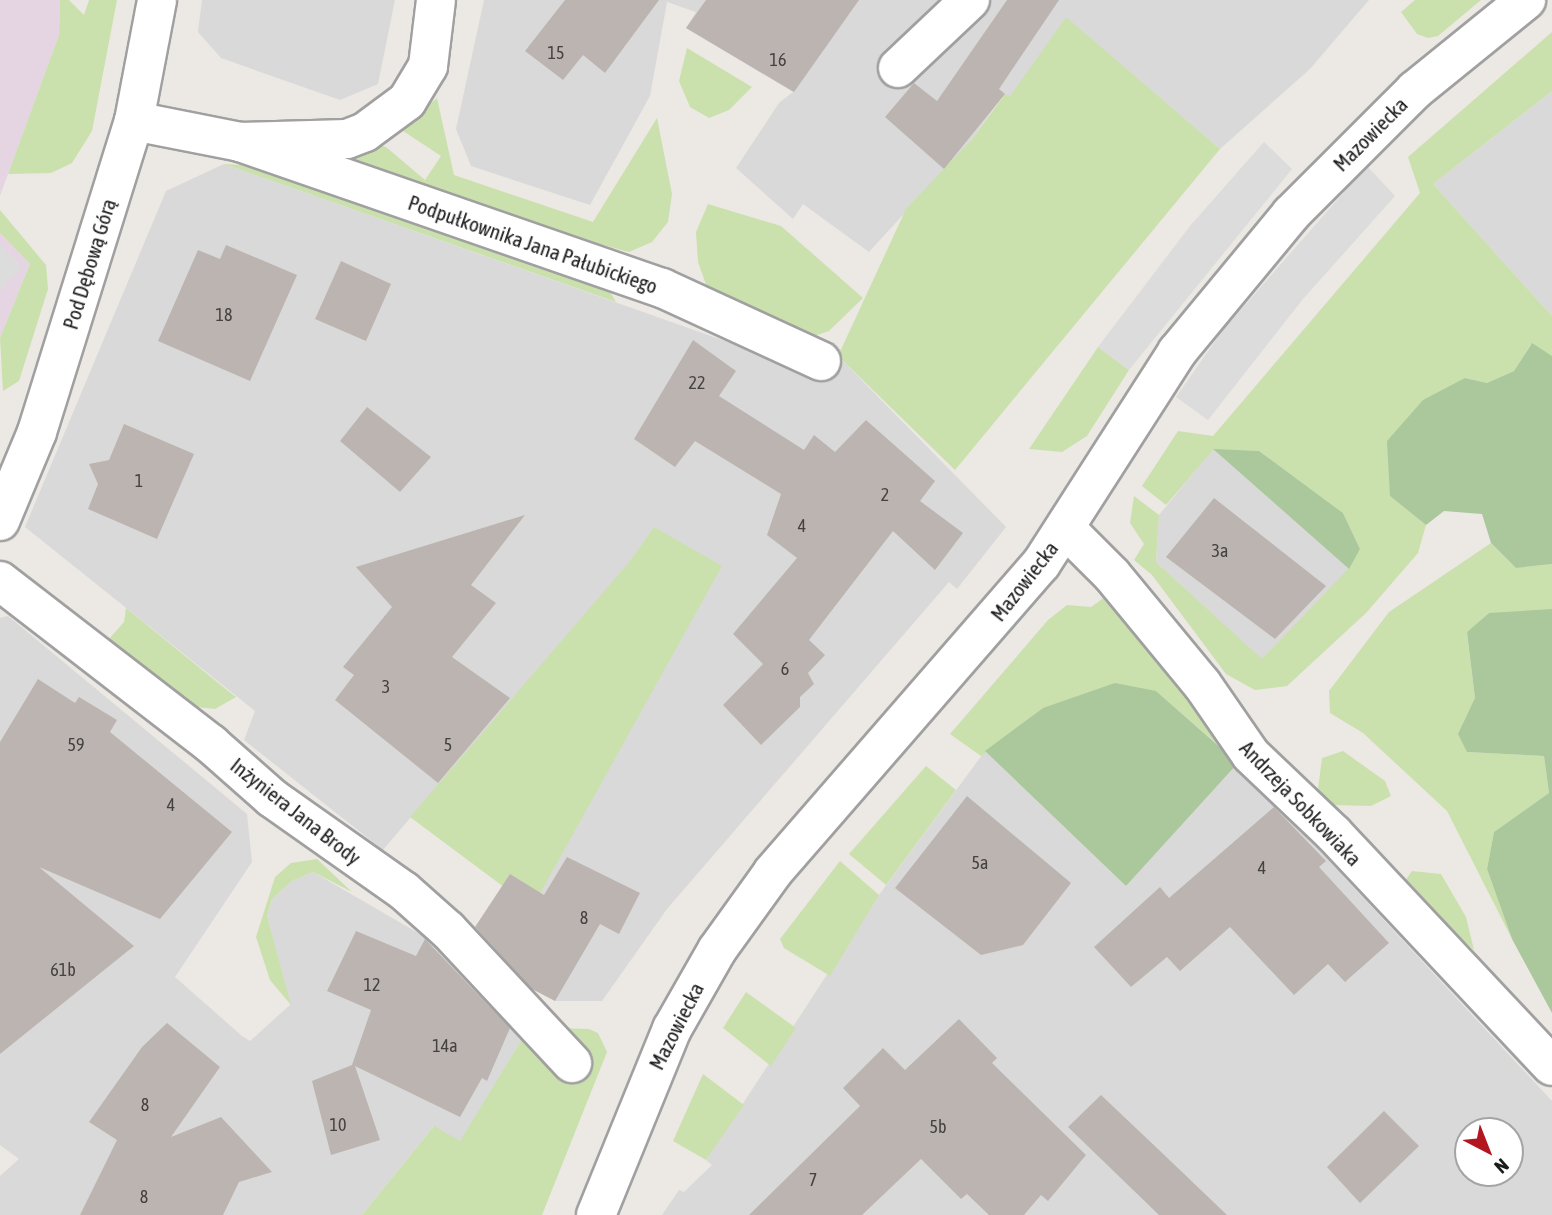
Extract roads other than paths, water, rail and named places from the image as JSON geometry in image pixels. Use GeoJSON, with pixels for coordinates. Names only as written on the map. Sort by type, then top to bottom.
{"type":"FeatureCollection","features":[{"type":"Feature","properties":{"kind":"street","name":"Pod Dębową Górą"},"geometry":{"type":"LineString","coordinates":[[0,521],[37,432],[134,121],[157,0]]}},
{"type":"Feature","properties":{"kind":"street","name":"Podpułkownika Jana Pałubickiego"},"geometry":{"type":"LineString","coordinates":[[240,142],[347,139],[395,113],[428,66],[436,0]]}},
{"type":"Feature","properties":{"kind":"street"},"geometry":{"type":"LineString","coordinates":[[898,68],[970,0]]}},
{"type":"Feature","properties":{"kind":"street","name":"Mazowiecka"},"geometry":{"type":"LineString","coordinates":[[596,1215],[660,1054],[717,950],[773,872],[1007,605],[1065,528],[1177,352],[1291,214],[1415,90],[1526,0]]}},
{"type":"Feature","properties":{"kind":"street","name":"Podpułkownika Jana Pałubickiego"},"geometry":{"type":"LineString","coordinates":[[134,121],[240,142],[662,288],[821,361]]}},
{"type":"Feature","properties":{"kind":"street","name":"Andrzeja Sobkowiaka"},"geometry":{"type":"LineString","coordinates":[[1065,528],[1112,575],[1202,684],[1251,755],[1334,834],[1552,1066]]}},
{"type":"Feature","properties":{"kind":"street","name":"Inżyniera Jana Brody"},"geometry":{"type":"LineString","coordinates":[[0,580],[211,744],[272,798],[404,891],[448,930],[572,1063]]}}]}
